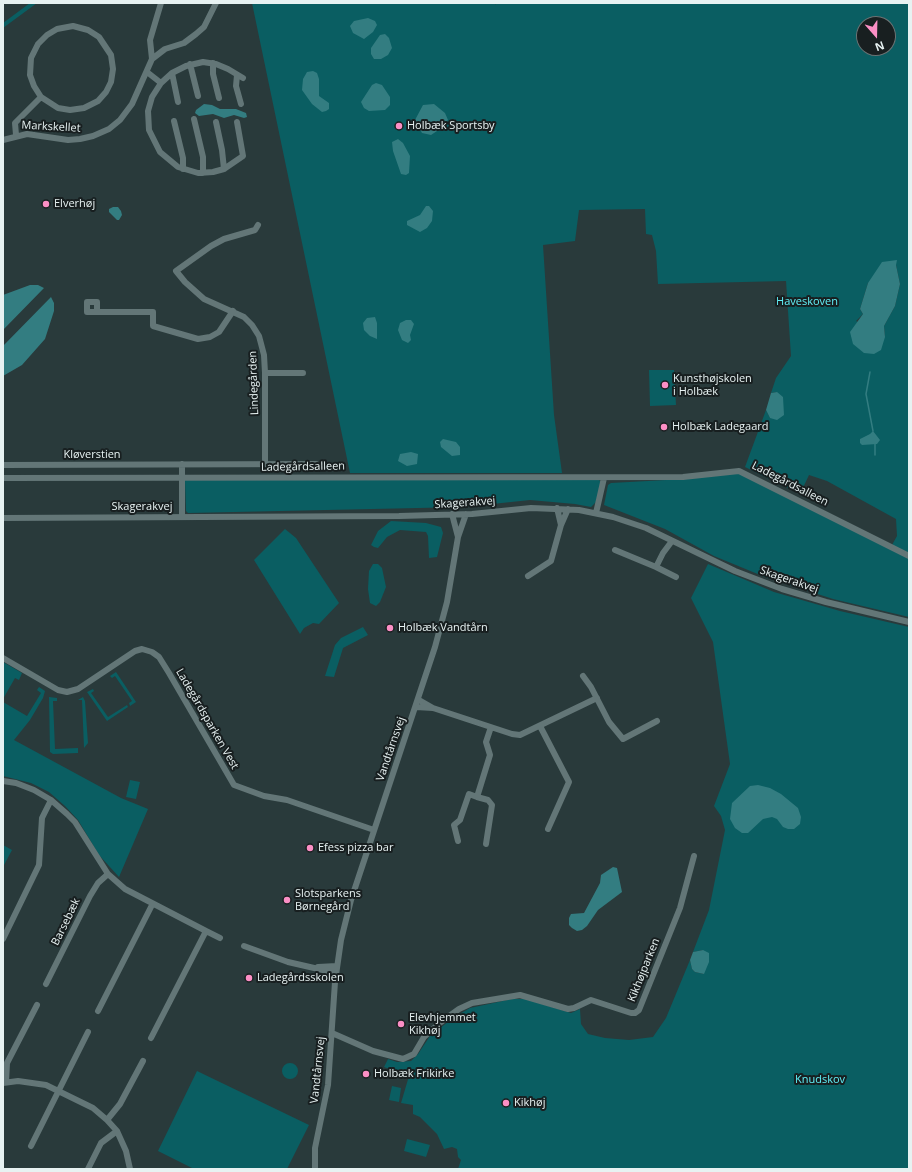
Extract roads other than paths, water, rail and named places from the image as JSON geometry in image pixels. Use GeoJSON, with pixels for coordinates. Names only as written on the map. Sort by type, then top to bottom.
{"type":"FeatureCollection","features":[{"type":"Feature","properties":{"kind":"street"},"geometry":{"type":"LineString","coordinates":[[162,3],[151,36],[150,45],[152,59],[165,49],[184,43],[196,34],[204,27],[216,3]]}},
{"type":"Feature","properties":{"kind":"street"},"geometry":{"type":"LineString","coordinates":[[73,26],[88,30],[105,43],[111,55],[114,68],[111,82],[106,92],[98,101],[84,108],[70,110],[58,108],[41,97],[34,86],[30,75],[31,58],[38,44],[47,35],[57,29],[73,26]]}},
{"type":"Feature","properties":{"kind":"street"},"geometry":{"type":"LineString","coordinates":[[150,45],[165,49]]}},
{"type":"Feature","properties":{"kind":"street","name":"Markskellet"},"geometry":{"type":"LineString","coordinates":[[3,140],[16,136],[32,134],[76,140],[103,132],[118,122],[128,110],[152,59]]}},
{"type":"Feature","properties":{"kind":"street"},"geometry":{"type":"LineString","coordinates":[[213,63],[213,74],[219,98]]}},
{"type":"Feature","properties":{"kind":"street"},"geometry":{"type":"LineString","coordinates":[[237,122],[243,156],[224,169],[203,173],[183,169],[173,164],[160,152],[150,130],[148,120],[149,105],[161,83],[172,73],[190,64],[213,63],[240,76],[236,86],[241,104]]}},
{"type":"Feature","properties":{"kind":"street"},"geometry":{"type":"LineString","coordinates":[[190,64],[198,96]]}},
{"type":"Feature","properties":{"kind":"street"},"geometry":{"type":"LineString","coordinates":[[147,72],[161,83]]}},
{"type":"Feature","properties":{"kind":"street"},"geometry":{"type":"LineString","coordinates":[[172,73],[178,102]]}},
{"type":"Feature","properties":{"kind":"street"},"geometry":{"type":"LineString","coordinates":[[16,136],[15,123],[41,97]]}},
{"type":"Feature","properties":{"kind":"street"},"geometry":{"type":"LineString","coordinates":[[194,119],[203,157],[203,173]]}},
{"type":"Feature","properties":{"kind":"street"},"geometry":{"type":"LineString","coordinates":[[174,121],[184,158],[183,169]]}},
{"type":"Feature","properties":{"kind":"street"},"geometry":{"type":"LineString","coordinates":[[216,122],[222,150],[224,169]]}},
{"type":"Feature","properties":{"kind":"street","name":"Lindegården"},"geometry":{"type":"LineString","coordinates":[[258,225],[255,230],[224,239],[211,246],[176,271],[199,295],[210,302],[233,311],[252,325],[259,336],[264,355],[265,373],[265,464]]}},
{"type":"Feature","properties":{"kind":"street"},"geometry":{"type":"LineString","coordinates":[[97,312],[153,312],[153,326],[198,339],[210,338],[219,332],[233,311]]}},
{"type":"Feature","properties":{"kind":"street"},"geometry":{"type":"LineString","coordinates":[[265,373],[303,373]]}},
{"type":"Feature","properties":{"kind":"street"},"geometry":{"type":"LineString","coordinates":[[182,464],[182,516]]}},
{"type":"Feature","properties":{"kind":"street","name":"Kløverstien"},"geometry":{"type":"LineString","coordinates":[[3,465],[316,464]]}},
{"type":"Feature","properties":{"kind":"street","name":"Ladegårdsalleen"},"geometry":{"type":"LineString","coordinates":[[3,478],[604,478],[682,477],[739,471],[909,556]]}},
{"type":"Feature","properties":{"kind":"street"},"geometry":{"type":"LineString","coordinates":[[596,513],[604,478]]}},
{"type":"Feature","properties":{"kind":"street","name":"Skagerakvej"},"geometry":{"type":"LineString","coordinates":[[3,518],[466,514],[531,508],[568,509],[596,513],[630,522],[666,537],[735,571],[779,588],[826,602],[909,622]]}},
{"type":"Feature","properties":{"kind":"street"},"geometry":{"type":"LineString","coordinates":[[557,508],[561,525]]}},
{"type":"Feature","properties":{"kind":"street"},"geometry":{"type":"LineString","coordinates":[[528,576],[551,561],[561,525],[568,509]]}},
{"type":"Feature","properties":{"kind":"street","name":"Vandtårnsvej"},"geometry":{"type":"LineString","coordinates":[[452,514],[458,537]]}},
{"type":"Feature","properties":{"kind":"street","name":"Vandtårnsvej"},"geometry":{"type":"LineString","coordinates":[[315,1169],[315,1148],[328,1085],[336,973],[351,900],[419,700],[446,608],[458,537],[466,514]]}},
{"type":"Feature","properties":{"kind":"street"},"geometry":{"type":"LineString","coordinates":[[663,553],[666,537]]}},
{"type":"Feature","properties":{"kind":"street"},"geometry":{"type":"LineString","coordinates":[[656,567],[672,540]]}},
{"type":"Feature","properties":{"kind":"street"},"geometry":{"type":"LineString","coordinates":[[615,550],[676,577]]}},
{"type":"Feature","properties":{"kind":"street","name":"Ladegårdsparken Vest"},"geometry":{"type":"LineString","coordinates":[[3,658],[58,690],[67,692],[78,689],[135,651],[142,650],[152,652],[159,657],[234,785],[264,796],[286,800],[374,830]]}},
{"type":"Feature","properties":{"kind":"street"},"geometry":{"type":"LineString","coordinates":[[583,676],[597,698],[609,722],[623,739],[657,721]]}},
{"type":"Feature","properties":{"kind":"street"},"geometry":{"type":"LineString","coordinates":[[419,700],[433,708],[490,727],[520,735],[597,698]]}},
{"type":"Feature","properties":{"kind":"street"},"geometry":{"type":"LineString","coordinates":[[416,707],[433,708]]}},
{"type":"Feature","properties":{"kind":"street"},"geometry":{"type":"LineString","coordinates":[[540,726],[569,782],[548,829]]}},
{"type":"Feature","properties":{"kind":"street"},"geometry":{"type":"LineString","coordinates":[[476,796],[490,755],[486,742],[490,727]]}},
{"type":"Feature","properties":{"kind":"street"},"geometry":{"type":"LineString","coordinates":[[3,781],[25,786],[51,800],[75,822],[108,874],[125,889],[152,905],[220,938]]}},
{"type":"Feature","properties":{"kind":"street"},"geometry":{"type":"LineString","coordinates":[[458,841],[454,825],[460,820],[469,794],[488,800],[492,805],[486,844]]}},
{"type":"Feature","properties":{"kind":"street"},"geometry":{"type":"LineString","coordinates":[[3,939],[39,865],[42,818],[51,800]]}},
{"type":"Feature","properties":{"kind":"street","name":"Kikhøjparken"},"geometry":{"type":"LineString","coordinates":[[332,1033],[373,1051],[403,1059],[414,1054],[430,1030],[459,1009],[472,1003],[520,995],[568,1009],[574,1008],[591,1000],[631,1013],[638,1012],[680,908],[694,856]]}},
{"type":"Feature","properties":{"kind":"street","name":"Barsebæk"},"geometry":{"type":"LineString","coordinates":[[46,984],[90,896],[98,883],[108,874]]}},
{"type":"Feature","properties":{"kind":"street"},"geometry":{"type":"LineString","coordinates":[[98,1011],[152,905]]}},
{"type":"Feature","properties":{"kind":"street"},"geometry":{"type":"LineString","coordinates":[[151,1038],[206,931]]}},
{"type":"Feature","properties":{"kind":"street"},"geometry":{"type":"LineString","coordinates":[[244,946],[288,962],[336,973]]}},
{"type":"Feature","properties":{"kind":"street"},"geometry":{"type":"LineString","coordinates":[[312,967],[337,966]]}},
{"type":"Feature","properties":{"kind":"street"},"geometry":{"type":"LineString","coordinates":[[37,1005],[7,1063],[4,1082],[34,1082],[59,1090],[93,1108],[107,1120],[117,1132],[126,1151],[130,1169]]}},
{"type":"Feature","properties":{"kind":"street"},"geometry":{"type":"LineString","coordinates":[[30,1146],[88,1032]]}},
{"type":"Feature","properties":{"kind":"street","name":"Kikhøjparken"},"geometry":{"type":"LineString","coordinates":[[332,1041],[348,1041]]}},
{"type":"Feature","properties":{"kind":"street"},"geometry":{"type":"LineString","coordinates":[[107,1120],[120,1104],[143,1061]]}},
{"type":"Feature","properties":{"kind":"street"},"geometry":{"type":"LineString","coordinates":[[88,1169],[101,1143],[117,1132]]}},
{"type":"Feature","properties":{"kind":"waterway"},"geometry":{"type":"LineString","coordinates":[[870,372],[866,394],[873,431]]}},
{"type":"Feature","properties":{"kind":"waterway"},"geometry":{"type":"LineString","coordinates":[[875,444],[875,455]]}},
{"type":"Feature","properties":{"kind":"place","name":"Holbæk Sportsby"},"geometry":{"type":"Point","coordinates":[399,126]}},
{"type":"Feature","properties":{"kind":"place","name":"Elverhøj"},"geometry":{"type":"Point","coordinates":[46,204]}},
{"type":"Feature","properties":{"kind":"place","name":"Kunsthøjskolen i Holbæk"},"geometry":{"type":"Point","coordinates":[665,385]}},
{"type":"Feature","properties":{"kind":"place","name":"Holbæk Ladegaard"},"geometry":{"type":"Point","coordinates":[664,427]}},
{"type":"Feature","properties":{"kind":"place","name":"Holbæk Vandtårn"},"geometry":{"type":"Point","coordinates":[390,628]}},
{"type":"Feature","properties":{"kind":"place","name":"Efess pizza bar"},"geometry":{"type":"Point","coordinates":[310,848]}},
{"type":"Feature","properties":{"kind":"place","name":"Slotsparkens Børnegård"},"geometry":{"type":"Point","coordinates":[287,900]}},
{"type":"Feature","properties":{"kind":"place","name":"Ladegårdsskolen"},"geometry":{"type":"Point","coordinates":[249,978]}},
{"type":"Feature","properties":{"kind":"place","name":"Elevhjemmet Kikhøj"},"geometry":{"type":"Point","coordinates":[401,1024]}},
{"type":"Feature","properties":{"kind":"place","name":"Holbæk Frikirke"},"geometry":{"type":"Point","coordinates":[366,1074]}},
{"type":"Feature","properties":{"kind":"place","name":"Kikhøj"},"geometry":{"type":"Point","coordinates":[506,1103]}},
{"type":"Feature","properties":{"kind":"park label","name":"Haveskoven"},"geometry":{"type":"Point","coordinates":[807,302]}},
{"type":"Feature","properties":{"kind":"park label","name":"Knudskov"},"geometry":{"type":"Point","coordinates":[820,1080]}}]}
